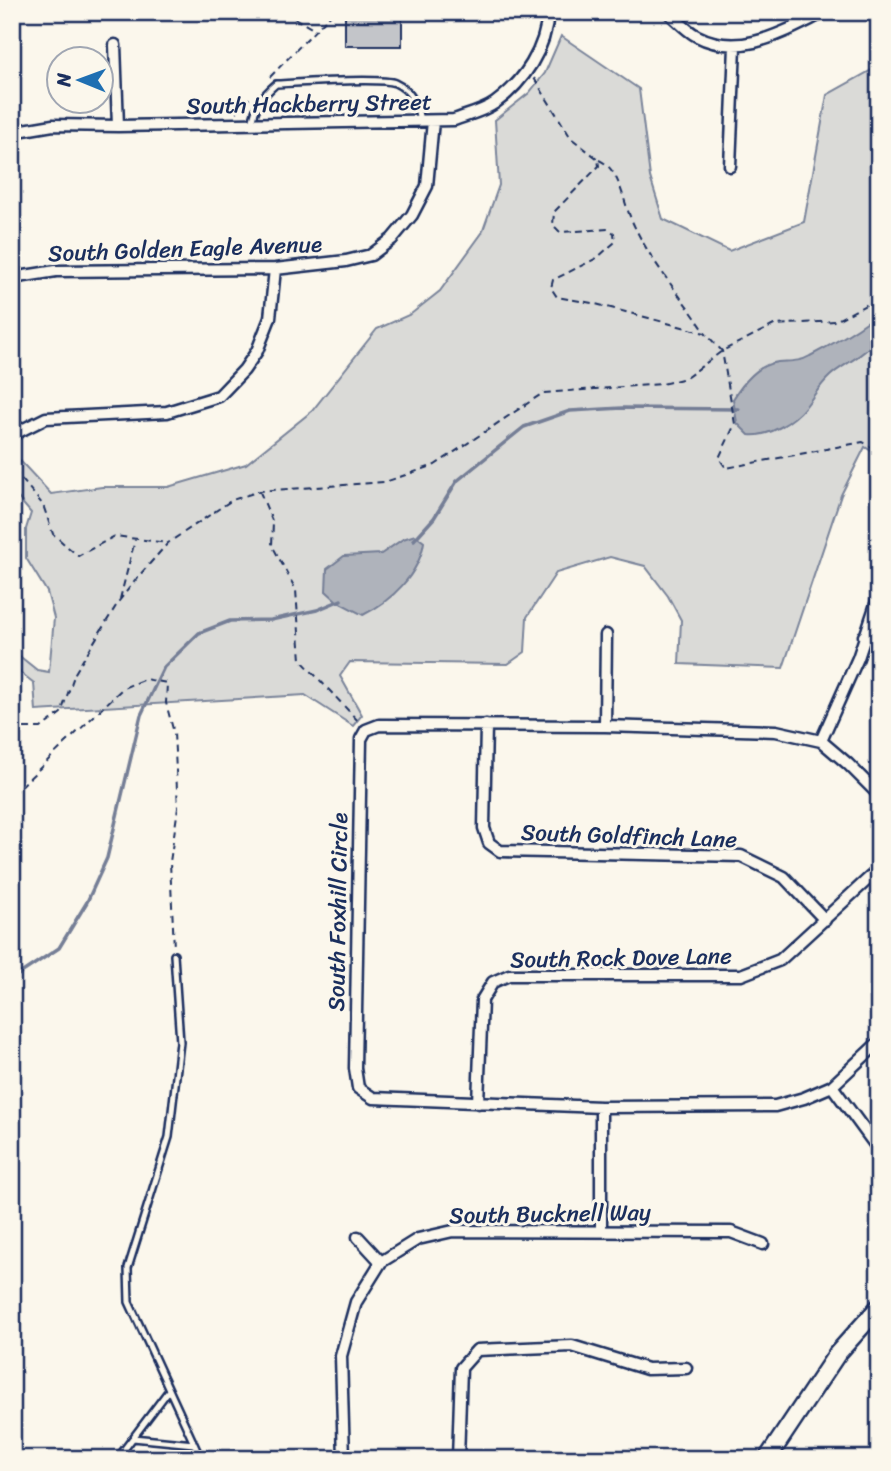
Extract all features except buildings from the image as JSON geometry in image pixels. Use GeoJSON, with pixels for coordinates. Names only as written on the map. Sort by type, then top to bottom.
{"type":"FeatureCollection","features":[{"type":"Feature","properties":{"kind":"main road"},"geometry":{"type":"LineString","coordinates":[[767,1459],[837,1354],[879,1307]]}},
{"type":"Feature","properties":{"kind":"street","name":"South Hackberry Street"},"geometry":{"type":"LineString","coordinates":[[12,132],[53,125],[224,125],[454,120],[493,104],[517,82],[536,58],[547,27],[548,12]]}},
{"type":"Feature","properties":{"kind":"street"},"geometry":{"type":"LineString","coordinates":[[668,12],[698,36],[735,46],[761,41],[825,12]]}},
{"type":"Feature","properties":{"kind":"street"},"geometry":{"type":"LineString","coordinates":[[115,45],[118,126]]}},
{"type":"Feature","properties":{"kind":"street"},"geometry":{"type":"LineString","coordinates":[[730,166],[735,46]]}},
{"type":"Feature","properties":{"kind":"street","name":"South Golden Eagle Avenue"},"geometry":{"type":"LineString","coordinates":[[12,278],[56,271],[275,269],[346,261],[371,255],[393,239],[412,215],[427,186],[433,121]]}},
{"type":"Feature","properties":{"kind":"street"},"geometry":{"type":"LineString","coordinates":[[12,435],[46,418],[166,412],[219,396],[244,370],[257,351],[271,318],[275,269]]}},
{"type":"Feature","properties":{"kind":"street"},"geometry":{"type":"LineString","coordinates":[[821,741],[858,658],[879,595]]}},
{"type":"Feature","properties":{"kind":"street"},"geometry":{"type":"LineString","coordinates":[[605,726],[606,635]]}},
{"type":"Feature","properties":{"kind":"street"},"geometry":{"type":"LineString","coordinates":[[864,636],[879,640]]}},
{"type":"Feature","properties":{"kind":"street"},"geometry":{"type":"LineString","coordinates":[[366,730],[379,725],[486,725],[776,731],[821,741],[879,795]]}},
{"type":"Feature","properties":{"kind":"street","name":"South Goldfinch Lane"},"geometry":{"type":"LineString","coordinates":[[486,725],[484,828],[489,843],[500,850],[741,856],[784,877],[825,920]]}},
{"type":"Feature","properties":{"kind":"street","name":"South Foxhill Circle"},"geometry":{"type":"LineString","coordinates":[[366,730],[360,739],[355,1068],[358,1088],[373,1098],[601,1107],[775,1106],[832,1086],[879,1042]]}},
{"type":"Feature","properties":{"kind":"street","name":"South Rock Dove Lane"},"geometry":{"type":"LineString","coordinates":[[478,1103],[482,1000],[492,982],[509,975],[741,975],[780,960],[879,869]]}},
{"type":"Feature","properties":{"kind":"street"},"geometry":{"type":"LineString","coordinates":[[832,1086],[879,1150]]}},
{"type":"Feature","properties":{"kind":"street"},"geometry":{"type":"LineString","coordinates":[[601,1107],[601,1231]]}},
{"type":"Feature","properties":{"kind":"street","name":"South Bucknell Way"},"geometry":{"type":"LineString","coordinates":[[344,1459],[341,1356],[348,1325],[356,1302],[381,1262],[418,1240],[453,1231],[731,1232],[763,1244]]}},
{"type":"Feature","properties":{"kind":"street"},"geometry":{"type":"LineString","coordinates":[[358,1237],[381,1262]]}},
{"type":"Feature","properties":{"kind":"street"},"geometry":{"type":"LineString","coordinates":[[458,1459],[461,1368],[477,1350],[572,1346],[647,1369],[686,1368]]}},
{"type":"Feature","properties":{"kind":"street"},"geometry":{"type":"LineString","coordinates":[[876,1459],[879,1454]]}},
{"type":"Feature","properties":{"kind":"lane"},"geometry":{"type":"LineString","coordinates":[[252,124],[254,110],[263,95],[276,84],[378,81],[391,81],[408,92],[416,101],[420,121]]}},
{"type":"Feature","properties":{"kind":"lane"},"geometry":{"type":"LineString","coordinates":[[174,955],[180,1042],[169,1137],[128,1268],[129,1302],[201,1459]]}},
{"type":"Feature","properties":{"kind":"lane"},"geometry":{"type":"LineString","coordinates":[[117,1459],[169,1390]]}},
{"type":"Feature","properties":{"kind":"lane"},"geometry":{"type":"LineString","coordinates":[[133,1438],[194,1444]]}},
{"type":"Feature","properties":{"kind":"path"},"geometry":{"type":"LineString","coordinates":[[284,12],[316,30]]}},
{"type":"Feature","properties":{"kind":"path"},"geometry":{"type":"LineString","coordinates":[[270,78],[333,12]]}},
{"type":"Feature","properties":{"kind":"path"},"geometry":{"type":"LineString","coordinates":[[528,69],[571,138],[582,149],[606,163],[614,173],[631,221],[659,269],[722,351],[735,424],[719,458],[726,468],[863,442],[879,452]]}},
{"type":"Feature","properties":{"kind":"path"},"geometry":{"type":"LineString","coordinates":[[224,125],[252,96]]}},
{"type":"Feature","properties":{"kind":"path"},"geometry":{"type":"LineString","coordinates":[[598,159],[598,166],[554,212],[553,225],[560,232],[608,229],[614,233],[615,242],[597,258],[554,280],[551,288],[557,297],[592,303],[705,332]]}},
{"type":"Feature","properties":{"kind":"path"},"geometry":{"type":"LineString","coordinates":[[12,728],[41,727],[61,713],[75,673],[119,601],[168,543],[232,500],[260,491],[385,482],[435,465],[543,393],[662,384],[686,378],[722,351],[774,325],[835,321],[879,298]]}},
{"type":"Feature","properties":{"kind":"path"},"geometry":{"type":"LineString","coordinates":[[12,472],[19,476],[43,505],[53,534],[78,556],[115,536],[168,543]]}},
{"type":"Feature","properties":{"kind":"path"},"geometry":{"type":"LineString","coordinates":[[260,491],[272,523],[272,545],[296,590],[301,660],[366,730]]}},
{"type":"Feature","properties":{"kind":"path"},"geometry":{"type":"LineString","coordinates":[[119,601],[135,539]]}},
{"type":"Feature","properties":{"kind":"path"},"geometry":{"type":"LineString","coordinates":[[12,795],[123,688],[145,679],[167,683],[166,703],[174,733],[178,808],[170,862],[174,955]]}},
{"type":"Feature","properties":{"kind":"shaded area"},"geometry":{"type":"Polygon","coordinates":[[[561,36],[639,89],[650,177],[663,219],[729,251],[804,222],[827,95],[879,66],[879,429],[874,434],[879,439],[879,456],[865,447],[841,495],[783,668],[679,664],[681,620],[668,596],[645,566],[610,557],[556,573],[527,617],[525,652],[508,664],[350,662],[340,676],[362,715],[353,726],[305,695],[36,711],[34,683],[12,666],[12,650],[37,670],[49,672],[54,618],[47,592],[26,558],[26,529],[31,513],[12,491],[12,452],[51,494],[102,487],[168,487],[246,464],[312,411],[377,329],[411,314],[440,291],[482,233],[499,185],[495,120],[529,93],[545,73],[561,36]]]}},
{"type":"Feature","properties":{"kind":"shaded area"},"geometry":{"type":"Polygon","coordinates":[[[871,319],[879,327],[873,343],[830,376],[794,418],[772,431],[757,435],[749,435],[737,423],[733,399],[758,370],[778,362],[806,358],[871,319]]]}},
{"type":"Feature","properties":{"kind":"shaded area"},"geometry":{"type":"Polygon","coordinates":[[[415,535],[424,542],[410,576],[402,586],[373,609],[363,615],[338,602],[326,591],[327,569],[344,556],[381,554],[403,539],[415,535]]]}},
{"type":"Feature","properties":{"kind":"waterway"},"geometry":{"type":"LineString","coordinates":[[414,540],[434,518],[457,481],[524,427],[570,411],[622,408],[739,409]]}},
{"type":"Feature","properties":{"kind":"waterway"},"geometry":{"type":"LineString","coordinates":[[12,979],[59,948],[87,902],[107,858],[141,715],[164,667],[199,633],[230,621],[271,620],[317,610],[341,600]]}}]}
